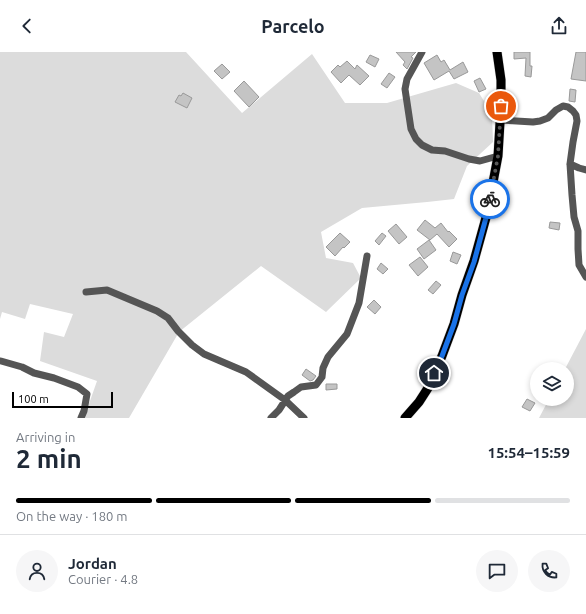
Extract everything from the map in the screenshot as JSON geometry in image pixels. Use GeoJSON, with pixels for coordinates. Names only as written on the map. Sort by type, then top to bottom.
{"type":"FeatureCollection","features":[{"type":"Feature","properties":{"kind":"main road"},"geometry":{"type":"LineString","coordinates":[[405,418],[419,402],[428,388],[442,356],[474,262],[487,214],[498,156],[501,80],[497,52]]}},
{"type":"Feature","properties":{"kind":"street"},"geometry":{"type":"LineString","coordinates":[[422,52],[407,79],[405,89],[411,129],[416,139],[422,145],[432,150],[445,150],[468,159],[480,161],[498,156]]}},
{"type":"Feature","properties":{"kind":"street"},"geometry":{"type":"LineString","coordinates":[[500,120],[540,121],[548,118],[556,110],[563,106],[568,107],[576,114],[577,121],[570,164],[574,217],[578,231],[579,266],[586,277]]}},
{"type":"Feature","properties":{"kind":"street"},"geometry":{"type":"LineString","coordinates":[[570,164],[586,170]]}},
{"type":"Feature","properties":{"kind":"street"},"geometry":{"type":"LineString","coordinates":[[271,418],[279,410],[285,400],[294,392],[301,387],[316,385],[322,377],[323,368],[328,357],[347,334],[359,303],[367,256]]}},
{"type":"Feature","properties":{"kind":"street"},"geometry":{"type":"LineString","coordinates":[[86,292],[107,290],[157,311],[168,318],[178,332],[204,354],[246,372],[285,400],[304,418]]}},
{"type":"Feature","properties":{"kind":"street"},"geometry":{"type":"LineString","coordinates":[[2,361],[78,387],[87,394],[84,411],[81,418]]}},
{"type":"Feature","properties":{"kind":"shaded area"},"geometry":{"type":"Polygon","coordinates":[[[0,52],[186,52],[242,113],[312,54],[345,103],[387,103],[456,83],[479,93],[492,114],[493,142],[467,166],[454,199],[362,208],[321,232],[326,258],[353,263],[361,278],[326,312],[261,266],[179,332],[129,418],[84,418],[97,381],[40,361],[44,332],[64,337],[73,314],[30,304],[25,319],[2,312],[0,319],[0,52]]]}},
{"type":"Feature","properties":{"kind":"shaded area"},"geometry":{"type":"Polygon","coordinates":[[[586,329],[586,418],[539,418],[545,406],[574,406],[574,362],[569,362],[586,329]]]}},
{"type":"Feature","properties":{"kind":"building"},"geometry":{"type":"Polygon","coordinates":[[[396,52],[416,52],[411,57],[413,58],[407,69],[403,65],[405,62],[396,52]]]}},
{"type":"Feature","properties":{"kind":"building"},"geometry":{"type":"Polygon","coordinates":[[[514,52],[530,52],[530,66],[532,66],[531,77],[525,76],[526,58],[514,59],[514,52]]]}},
{"type":"Feature","properties":{"kind":"building"},"geometry":{"type":"Polygon","coordinates":[[[576,52],[586,52],[586,81],[571,79],[576,52]]]}},
{"type":"Feature","properties":{"kind":"building"},"geometry":{"type":"Polygon","coordinates":[[[370,55],[379,59],[375,67],[366,62],[370,55]]]}},
{"type":"Feature","properties":{"kind":"building"},"geometry":{"type":"Polygon","coordinates":[[[437,55],[441,62],[444,60],[450,70],[463,62],[468,72],[454,79],[449,71],[434,80],[424,63],[437,55]]]}},
{"type":"Feature","properties":{"kind":"building"},"geometry":{"type":"Polygon","coordinates":[[[347,61],[355,69],[357,65],[369,76],[360,85],[349,75],[341,83],[331,72],[338,65],[340,67],[347,61]]]}},
{"type":"Feature","properties":{"kind":"building"},"geometry":{"type":"Polygon","coordinates":[[[222,64],[230,72],[222,79],[214,71],[222,64]]]}},
{"type":"Feature","properties":{"kind":"building"},"geometry":{"type":"Polygon","coordinates":[[[389,73],[395,77],[387,88],[381,84],[389,73]]]}},
{"type":"Feature","properties":{"kind":"building"},"geometry":{"type":"Polygon","coordinates":[[[480,78],[486,89],[479,92],[474,81],[480,78]]]}},
{"type":"Feature","properties":{"kind":"building"},"geometry":{"type":"Polygon","coordinates":[[[244,81],[259,97],[249,107],[234,91],[244,81]]]}},
{"type":"Feature","properties":{"kind":"building"},"geometry":{"type":"Polygon","coordinates":[[[570,89],[576,90],[575,102],[569,101],[570,89]]]}},
{"type":"Feature","properties":{"kind":"building"},"geometry":{"type":"Polygon","coordinates":[[[183,93],[192,98],[187,108],[175,102],[179,95],[181,96],[183,93]]]}},
{"type":"Feature","properties":{"kind":"building"},"geometry":{"type":"Polygon","coordinates":[[[425,220],[435,228],[441,223],[448,232],[449,231],[457,239],[449,247],[437,234],[430,240],[417,230],[425,220]]]}},
{"type":"Feature","properties":{"kind":"building"},"geometry":{"type":"Polygon","coordinates":[[[550,222],[560,223],[559,230],[549,228],[550,222]]]}},
{"type":"Feature","properties":{"kind":"building"},"geometry":{"type":"Polygon","coordinates":[[[396,224],[407,237],[399,244],[388,231],[396,224]]]}},
{"type":"Feature","properties":{"kind":"building"},"geometry":{"type":"Polygon","coordinates":[[[340,233],[350,242],[335,256],[326,247],[340,233]]]}},
{"type":"Feature","properties":{"kind":"building"},"geometry":{"type":"Polygon","coordinates":[[[382,233],[386,236],[379,245],[375,241],[382,233]]]}},
{"type":"Feature","properties":{"kind":"building"},"geometry":{"type":"Polygon","coordinates":[[[429,240],[436,250],[424,259],[417,249],[429,240]]]}},
{"type":"Feature","properties":{"kind":"building"},"geometry":{"type":"Polygon","coordinates":[[[453,252],[461,255],[457,264],[450,261],[453,252]]]}},
{"type":"Feature","properties":{"kind":"building"},"geometry":{"type":"Polygon","coordinates":[[[420,257],[428,267],[418,276],[409,265],[420,257]]]}},
{"type":"Feature","properties":{"kind":"building"},"geometry":{"type":"Polygon","coordinates":[[[381,263],[388,269],[383,274],[377,269],[381,263]]]}},
{"type":"Feature","properties":{"kind":"building"},"geometry":{"type":"Polygon","coordinates":[[[436,281],[441,285],[433,294],[428,290],[436,281]]]}},
{"type":"Feature","properties":{"kind":"building"},"geometry":{"type":"Polygon","coordinates":[[[374,300],[381,307],[375,314],[367,307],[374,300]]]}},
{"type":"Feature","properties":{"kind":"building"},"geometry":{"type":"Polygon","coordinates":[[[306,369],[316,376],[313,380],[310,381],[302,375],[306,369]]]}},
{"type":"Feature","properties":{"kind":"building"},"geometry":{"type":"Polygon","coordinates":[[[326,384],[337,384],[337,389],[326,390],[326,384]]]}},
{"type":"Feature","properties":{"kind":"building"},"geometry":{"type":"Polygon","coordinates":[[[527,399],[530,400],[530,406],[533,406],[530,411],[522,407],[527,399]]]}},
{"type":"Feature","properties":{"kind":"way so far"},"geometry":{"type":"LineString","coordinates":[[490,199],[498,156],[501,106]]}},
{"type":"Feature","properties":{"kind":"route"},"geometry":{"type":"LineString","coordinates":[[434,373],[454,324],[462,295],[474,262],[490,199]]}}]}
